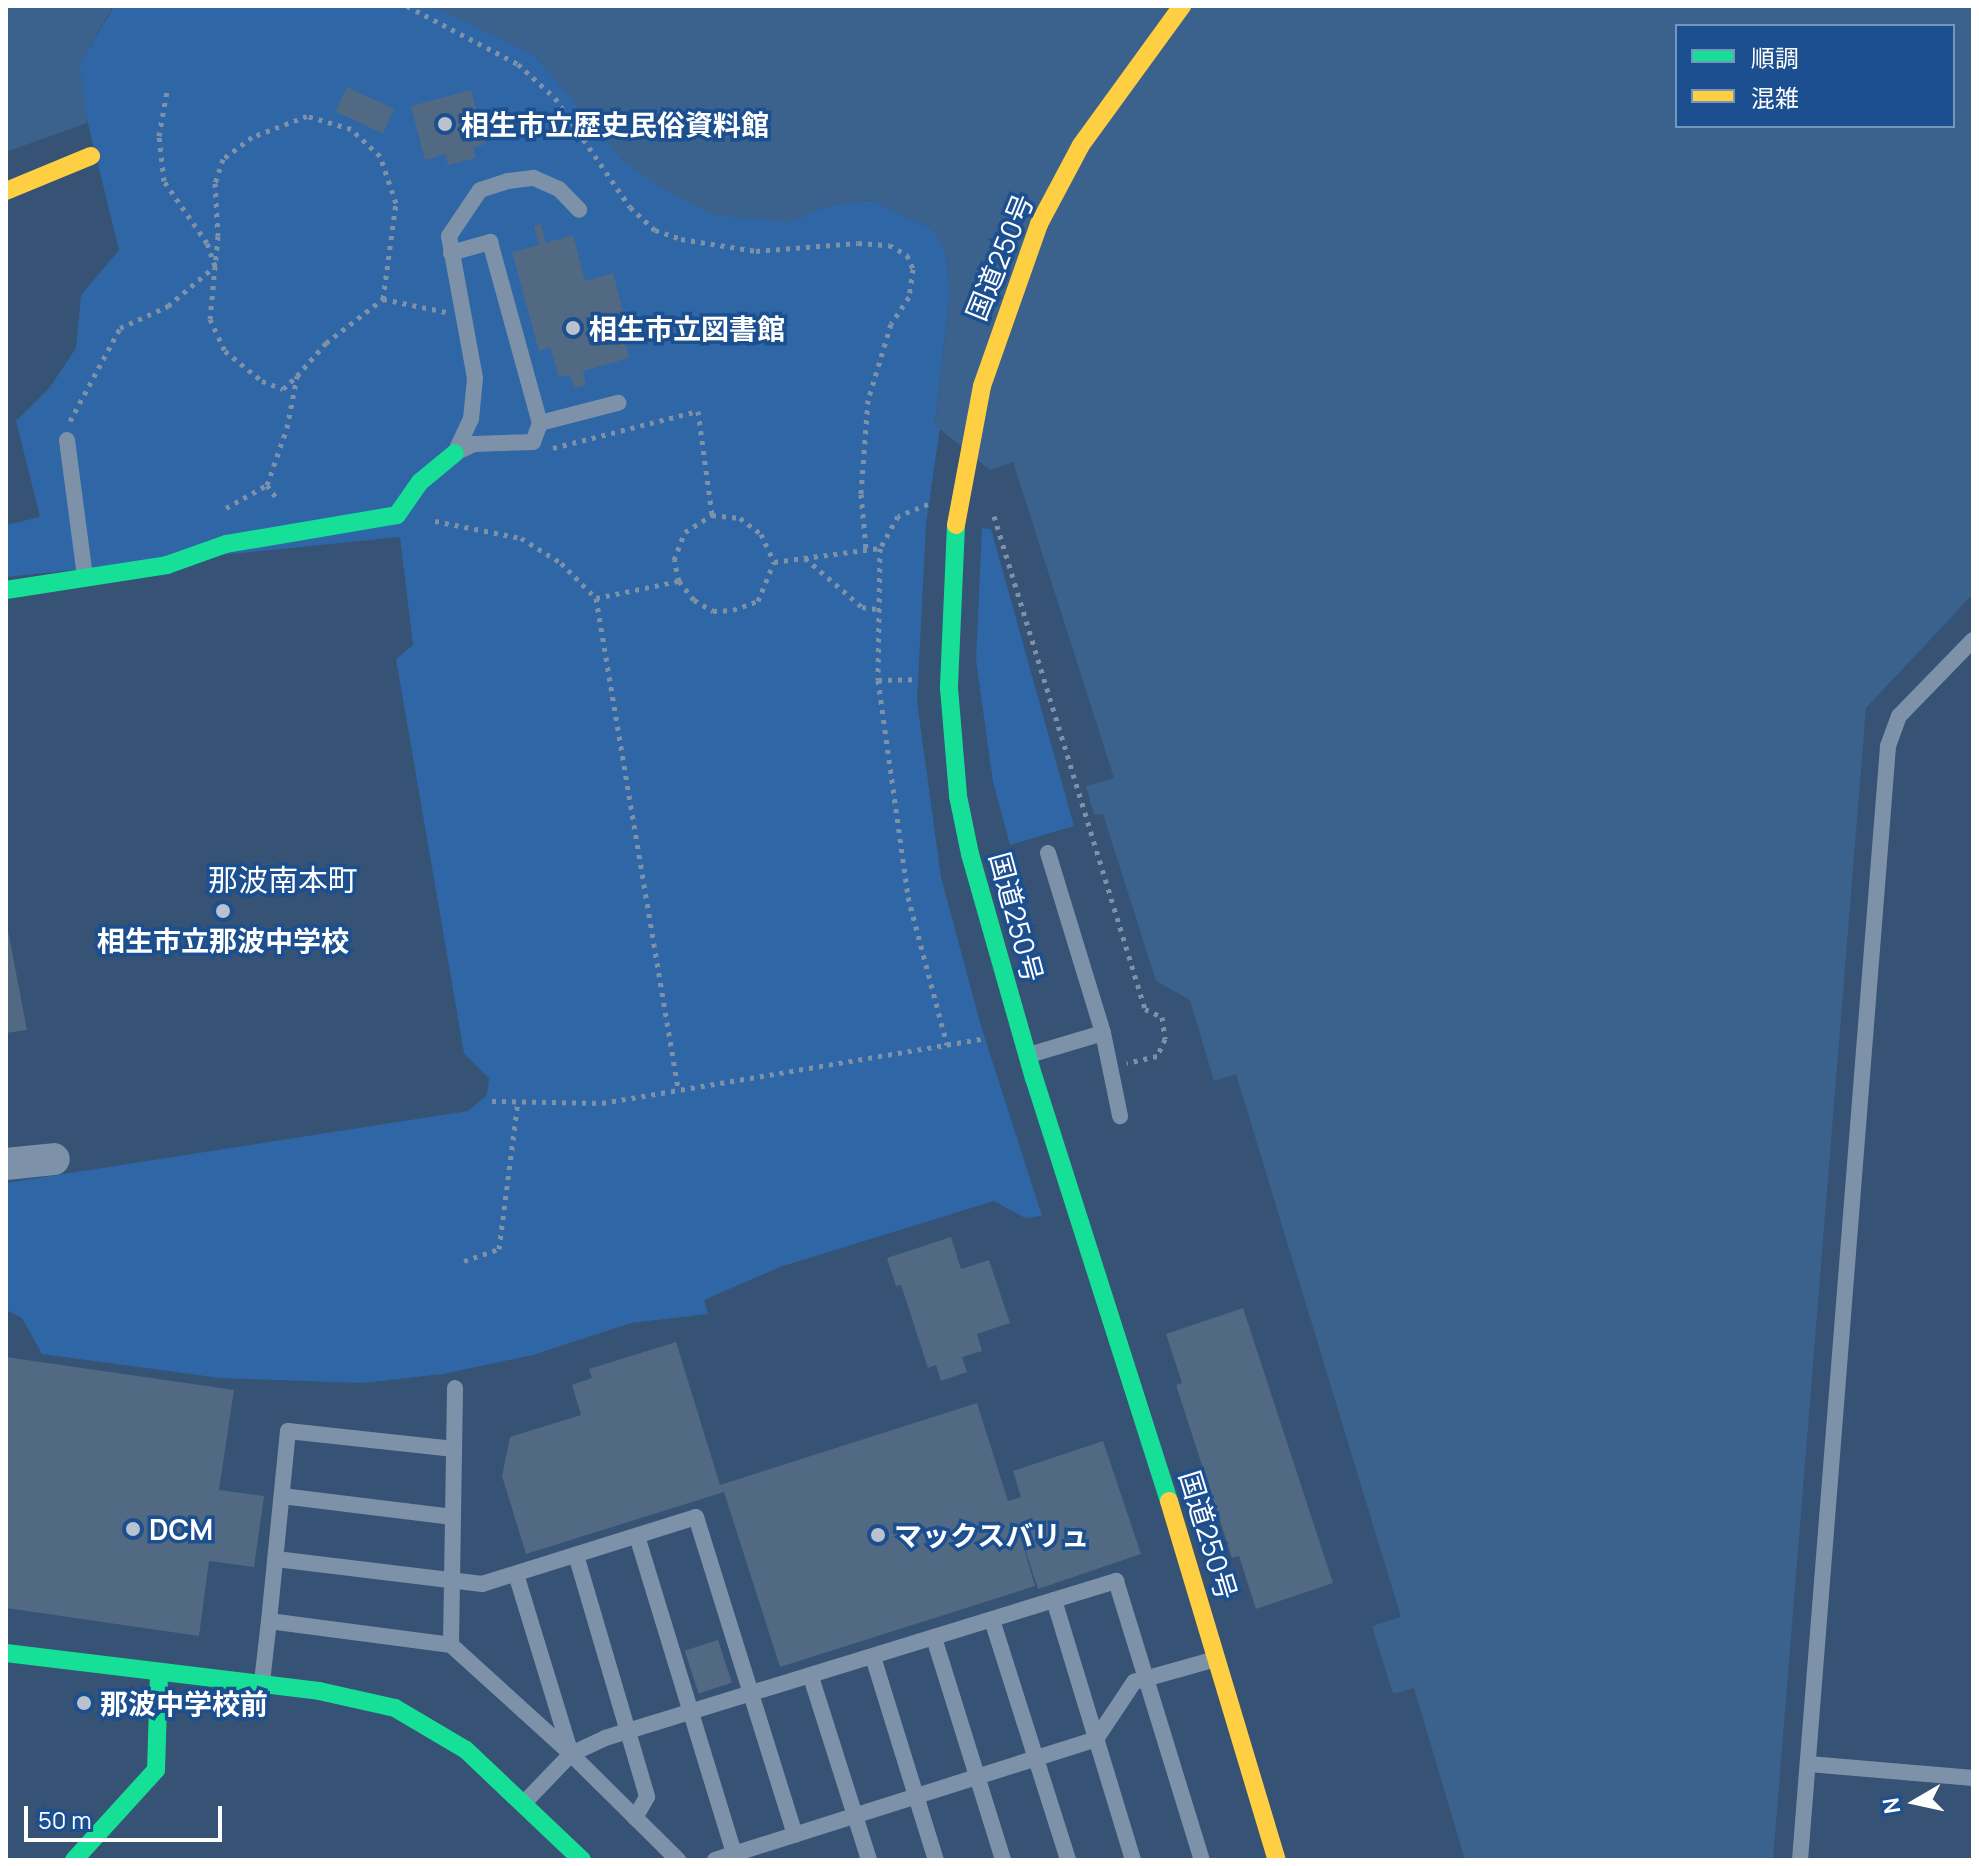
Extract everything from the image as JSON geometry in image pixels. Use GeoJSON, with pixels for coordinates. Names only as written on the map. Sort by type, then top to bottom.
{"type":"FeatureCollection","features":[{"type":"Feature","properties":{"kind":"main road","name":"国道250号"},"geometry":{"type":"LineString","coordinates":[[1182,6],[1111,100],[1039,224],[982,386],[956,525],[949,688],[958,796],[988,925],[1277,1860]]}},
{"type":"Feature","properties":{"kind":"main road"},"geometry":{"type":"LineString","coordinates":[[6,191],[91,156]]}},
{"type":"Feature","properties":{"kind":"main road"},"geometry":{"type":"LineString","coordinates":[[6,590],[167,565],[278,533],[397,515],[409,498],[455,453]]}},
{"type":"Feature","properties":{"kind":"main road"},"geometry":{"type":"LineString","coordinates":[[6,1653],[359,1697],[395,1708],[466,1750],[582,1860]]}},
{"type":"Feature","properties":{"kind":"main road"},"geometry":{"type":"LineString","coordinates":[[74,1860],[156,1770],[159,1673]]}},
{"type":"Feature","properties":{"kind":"main road"},"geometry":{"type":"LineString","coordinates":[[1258,1792],[1294,1860]]}},
{"type":"Feature","properties":{"kind":"street"},"geometry":{"type":"LineString","coordinates":[[6,1164],[54,1159]]}},
{"type":"Feature","properties":{"kind":"lane"},"geometry":{"type":"LineString","coordinates":[[455,453],[471,419],[475,378],[449,236],[480,190],[534,178],[559,189],[579,210]]}},
{"type":"Feature","properties":{"kind":"lane"},"geometry":{"type":"LineString","coordinates":[[451,253],[490,242],[540,423],[533,442],[474,444],[455,453]]}},
{"type":"Feature","properties":{"kind":"lane"},"geometry":{"type":"LineString","coordinates":[[540,423],[618,403]]}},
{"type":"Feature","properties":{"kind":"lane"},"geometry":{"type":"LineString","coordinates":[[67,440],[85,578]]}},
{"type":"Feature","properties":{"kind":"lane"},"geometry":{"type":"LineString","coordinates":[[1800,1860],[1888,746],[1899,716],[1973,640]]}},
{"type":"Feature","properties":{"kind":"lane"},"geometry":{"type":"LineString","coordinates":[[1048,853],[1103,1033],[1111,1064],[1108,1075],[1120,1116]]}},
{"type":"Feature","properties":{"kind":"lane"},"geometry":{"type":"LineString","coordinates":[[1028,1056],[1103,1033]]}},
{"type":"Feature","properties":{"kind":"lane"},"geometry":{"type":"LineString","coordinates":[[451,1645],[455,1388]]}},
{"type":"Feature","properties":{"kind":"lane"},"geometry":{"type":"LineString","coordinates":[[261,1685],[288,1431],[454,1449]]}},
{"type":"Feature","properties":{"kind":"lane"},"geometry":{"type":"LineString","coordinates":[[282,1496],[453,1517]]}},
{"type":"Feature","properties":{"kind":"lane"},"geometry":{"type":"LineString","coordinates":[[276,1559],[452,1584],[482,1584],[696,1517],[795,1835]]}},
{"type":"Feature","properties":{"kind":"lane"},"geometry":{"type":"LineString","coordinates":[[637,1536],[734,1854]]}},
{"type":"Feature","properties":{"kind":"lane"},"geometry":{"type":"LineString","coordinates":[[576,1555],[647,1797],[635,1818]]}},
{"type":"Feature","properties":{"kind":"lane"},"geometry":{"type":"LineString","coordinates":[[516,1574],[571,1754]]}},
{"type":"Feature","properties":{"kind":"lane"},"geometry":{"type":"LineString","coordinates":[[523,1804],[571,1754],[629,1731],[1116,1581],[1202,1860]]}},
{"type":"Feature","properties":{"kind":"lane"},"geometry":{"type":"LineString","coordinates":[[1054,1600],[1133,1860]]}},
{"type":"Feature","properties":{"kind":"lane"},"geometry":{"type":"LineString","coordinates":[[992,1620],[1068,1860]]}},
{"type":"Feature","properties":{"kind":"lane"},"geometry":{"type":"LineString","coordinates":[[269,1621],[451,1645],[571,1754],[678,1860]]}},
{"type":"Feature","properties":{"kind":"lane"},"geometry":{"type":"LineString","coordinates":[[934,1638],[1003,1860]]}},
{"type":"Feature","properties":{"kind":"lane"},"geometry":{"type":"LineString","coordinates":[[873,1657],[936,1860]]}},
{"type":"Feature","properties":{"kind":"lane"},"geometry":{"type":"LineString","coordinates":[[715,1860],[1096,1739],[1134,1682],[1217,1658]]}},
{"type":"Feature","properties":{"kind":"lane"},"geometry":{"type":"LineString","coordinates":[[811,1677],[869,1860]]}},
{"type":"Feature","properties":{"kind":"lane"},"geometry":{"type":"LineString","coordinates":[[1809,1764],[1973,1778]]}},
{"type":"Feature","properties":{"kind":"path"},"geometry":{"type":"LineString","coordinates":[[407,6],[518,64],[555,98],[630,207],[655,230],[681,239],[756,251],[858,243],[889,245],[907,255],[913,269],[909,297],[891,324],[868,400],[861,494],[866,549]]}},
{"type":"Feature","properties":{"kind":"path"},"geometry":{"type":"LineString","coordinates":[[167,91],[159,136],[164,181],[207,243],[215,266]]}},
{"type":"Feature","properties":{"kind":"path"},"geometry":{"type":"LineString","coordinates":[[307,116],[351,129],[380,156],[396,203],[383,299],[326,343],[283,389],[262,381],[225,351],[210,319],[215,266],[215,183],[223,159],[252,137],[307,116]]}},
{"type":"Feature","properties":{"kind":"path"},"geometry":{"type":"LineString","coordinates":[[67,440],[66,428],[120,328],[168,306],[215,266]]}},
{"type":"Feature","properties":{"kind":"path"},"geometry":{"type":"LineString","coordinates":[[383,299],[435,313],[463,311]]}},
{"type":"Feature","properties":{"kind":"path"},"geometry":{"type":"LineString","coordinates":[[214,515],[267,485],[287,428],[297,376]]}},
{"type":"Feature","properties":{"kind":"path"},"geometry":{"type":"LineString","coordinates":[[533,442],[553,449],[698,411],[712,515]]}},
{"type":"Feature","properties":{"kind":"path"},"geometry":{"type":"LineString","coordinates":[[409,498],[427,518],[521,538],[561,563],[596,598],[678,1090]]}},
{"type":"Feature","properties":{"kind":"path"},"geometry":{"type":"LineString","coordinates":[[712,515],[740,518],[761,534],[774,562],[758,601],[733,610],[713,611],[694,600],[679,581],[674,560],[685,532],[712,515]]}},
{"type":"Feature","properties":{"kind":"path"},"geometry":{"type":"LineString","coordinates":[[774,562],[880,548]]}},
{"type":"Feature","properties":{"kind":"path"},"geometry":{"type":"LineString","coordinates":[[805,558],[862,607],[876,609]]}},
{"type":"Feature","properties":{"kind":"path"},"geometry":{"type":"LineString","coordinates":[[596,598],[679,581]]}},
{"type":"Feature","properties":{"kind":"path"},"geometry":{"type":"LineString","coordinates":[[878,680],[926,681]]}},
{"type":"Feature","properties":{"kind":"path"},"geometry":{"type":"LineString","coordinates":[[492,1101],[602,1103],[995,1034]]}},
{"type":"Feature","properties":{"kind":"path"},"geometry":{"type":"LineString","coordinates":[[1111,1064],[1157,1056],[1165,1039]]}},
{"type":"Feature","properties":{"kind":"path"},"geometry":{"type":"LineString","coordinates":[[464,1261],[499,1249],[518,1101]]}},
{"type":"Feature","properties":{"kind":"shaded area"},"geometry":{"type":"Polygon","coordinates":[[[6,6],[113,6],[80,64],[87,123],[6,152],[6,6]]]}},
{"type":"Feature","properties":{"kind":"shaded area"},"geometry":{"type":"Polygon","coordinates":[[[114,6],[432,6],[535,55],[623,160],[789,222],[828,206],[871,200],[933,229],[945,250],[950,290],[935,425],[940,428],[926,524],[917,701],[941,877],[981,1026],[1042,1216],[1025,1218],[994,1201],[780,1267],[704,1300],[708,1314],[631,1323],[533,1355],[443,1374],[362,1383],[220,1378],[42,1354],[22,1318],[6,1310],[6,1183],[468,1111],[487,1095],[489,1078],[464,1053],[396,659],[413,645],[400,537],[6,577],[6,525],[40,517],[16,421],[50,387],[76,348],[81,295],[119,250],[80,91],[80,64],[114,6]]]}},
{"type":"Feature","properties":{"kind":"shaded area"},"geometry":{"type":"Polygon","coordinates":[[[432,6],[1973,6],[1973,594],[1866,708],[1773,1860],[1465,1860],[1414,1688],[1393,1694],[1372,1626],[1401,1617],[1236,1074],[1214,1081],[1190,1000],[1156,981],[1103,814],[1094,815],[1086,786],[1114,778],[1013,462],[990,470],[935,425],[950,290],[945,250],[933,229],[871,200],[828,206],[789,222],[714,215],[659,187],[623,160],[535,55],[432,6]]]}},
{"type":"Feature","properties":{"kind":"shaded area"},"geometry":{"type":"Polygon","coordinates":[[[982,528],[991,529],[1074,826],[1010,845],[993,782],[976,660],[982,528]]]}},
{"type":"Feature","properties":{"kind":"building"},"geometry":{"type":"Polygon","coordinates":[[[347,87],[394,109],[383,133],[336,111],[347,87]]]}},
{"type":"Feature","properties":{"kind":"building"},"geometry":{"type":"Polygon","coordinates":[[[471,90],[486,144],[473,147],[476,158],[448,165],[445,154],[425,160],[411,106],[471,90]]]}},
{"type":"Feature","properties":{"kind":"building"},"geometry":{"type":"Polygon","coordinates":[[[541,224],[546,243],[573,235],[585,281],[613,273],[627,326],[621,328],[629,358],[583,371],[586,385],[574,388],[570,375],[559,377],[550,347],[539,351],[512,252],[539,245],[534,226],[541,224]]]}},
{"type":"Feature","properties":{"kind":"building"},"geometry":{"type":"Polygon","coordinates":[[[6,920],[27,1030],[6,1033],[6,920]]]}},
{"type":"Feature","properties":{"kind":"building"},"geometry":{"type":"Polygon","coordinates":[[[951,1237],[961,1269],[989,1260],[1010,1323],[977,1334],[982,1351],[962,1357],[967,1372],[941,1381],[936,1365],[928,1368],[901,1285],[896,1286],[887,1258],[951,1237]]]}},
{"type":"Feature","properties":{"kind":"building"},"geometry":{"type":"Polygon","coordinates":[[[1243,1308],[1333,1583],[1256,1609],[1239,1556],[1232,1558],[1176,1385],[1182,1383],[1166,1334],[1243,1308]]]}},
{"type":"Feature","properties":{"kind":"building"},"geometry":{"type":"Polygon","coordinates":[[[676,1342],[720,1485],[977,1403],[1008,1501],[1021,1497],[1013,1471],[1103,1441],[1141,1554],[1038,1589],[1015,1518],[1035,1586],[780,1667],[724,1492],[526,1554],[502,1476],[510,1437],[581,1415],[572,1385],[592,1378],[589,1369],[676,1342]]]}},
{"type":"Feature","properties":{"kind":"building","name":"DCM"},"geometry":{"type":"Polygon","coordinates":[[[6,1357],[234,1390],[219,1490],[264,1496],[254,1567],[209,1561],[199,1636],[6,1608],[6,1357]]]}},
{"type":"Feature","properties":{"kind":"building"},"geometry":{"type":"Polygon","coordinates":[[[718,1640],[732,1683],[699,1694],[685,1651],[718,1640]]]}},
{"type":"Feature","properties":{"kind":"traffic: fast"},"geometry":{"type":"LineString","coordinates":[[6,590],[167,565],[226,544],[397,515],[420,482],[455,453]]}},
{"type":"Feature","properties":{"kind":"traffic: fast"},"geometry":{"type":"LineString","coordinates":[[956,525],[949,688],[958,796],[970,854],[1034,1078],[1169,1501]]}},
{"type":"Feature","properties":{"kind":"traffic: fast"},"geometry":{"type":"LineString","coordinates":[[6,1653],[319,1691],[395,1708],[466,1750],[582,1860]]}},
{"type":"Feature","properties":{"kind":"traffic: fast"},"geometry":{"type":"LineString","coordinates":[[74,1860],[156,1770],[159,1673]]}},
{"type":"Feature","properties":{"kind":"traffic: slow"},"geometry":{"type":"LineString","coordinates":[[956,525],[982,386],[1039,224],[1081,145],[1182,6]]}},
{"type":"Feature","properties":{"kind":"traffic: slow"},"geometry":{"type":"LineString","coordinates":[[6,191],[91,156]]}},
{"type":"Feature","properties":{"kind":"traffic: slow"},"geometry":{"type":"LineString","coordinates":[[1169,1501],[1277,1860]]}},
{"type":"Feature","properties":{"kind":"place","name":"相生市立歴史民俗資料館"},"geometry":{"type":"Point","coordinates":[445,124]}},
{"type":"Feature","properties":{"kind":"place","name":"相生市立図書館"},"geometry":{"type":"Point","coordinates":[573,328]}},
{"type":"Feature","properties":{"kind":"place","name":"相生市立那波中学校"},"geometry":{"type":"Point","coordinates":[223,911]}},
{"type":"Feature","properties":{"kind":"place","name":"DCM"},"geometry":{"type":"Point","coordinates":[133,1529]}},
{"type":"Feature","properties":{"kind":"place","name":"マックスバリュ"},"geometry":{"type":"Point","coordinates":[878,1535]}},
{"type":"Feature","properties":{"kind":"place","name":"那波中学校前"},"geometry":{"type":"Point","coordinates":[84,1703]}},
{"type":"Feature","properties":{"kind":"district","name":"那波南本町"},"geometry":{"type":"Point","coordinates":[283,880]}}]}
